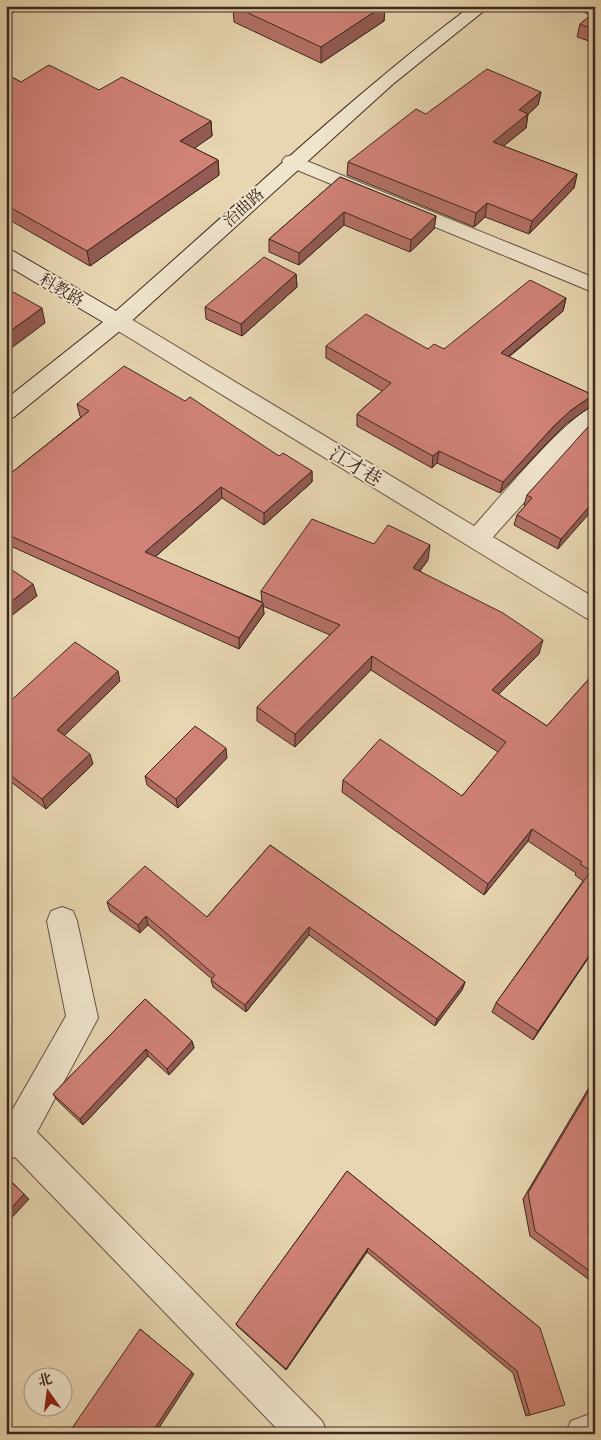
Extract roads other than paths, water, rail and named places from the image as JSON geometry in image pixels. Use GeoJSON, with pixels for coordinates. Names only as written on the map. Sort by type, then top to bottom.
{"type":"FeatureCollection","features":[{"type":"Feature","properties":{"kind":"street","name":"治曲路"},"geometry":{"type":"LineString","coordinates":[[6,411],[118,321],[292,162],[430,44],[482,6]]}},
{"type":"Feature","properties":{"kind":"street"},"geometry":{"type":"LineString","coordinates":[[292,162],[595,286]]}},
{"type":"Feature","properties":{"kind":"street","name":"科教路"},"geometry":{"type":"LineString","coordinates":[[6,256],[118,321]]}},
{"type":"Feature","properties":{"kind":"street","name":"江才巷"},"geometry":{"type":"LineString","coordinates":[[118,321],[595,611]]}},
{"type":"Feature","properties":{"kind":"street"},"geometry":{"type":"LineString","coordinates":[[476,540],[575,431],[595,414]]}},
{"type":"Feature","properties":{"kind":"street"},"geometry":{"type":"LineString","coordinates":[[62,921],[82,1018],[12,1140],[309,1434]]}},
{"type":"Feature","properties":{"kind":"street"},"geometry":{"type":"LineString","coordinates":[[584,1434],[595,1430]]}}]}
